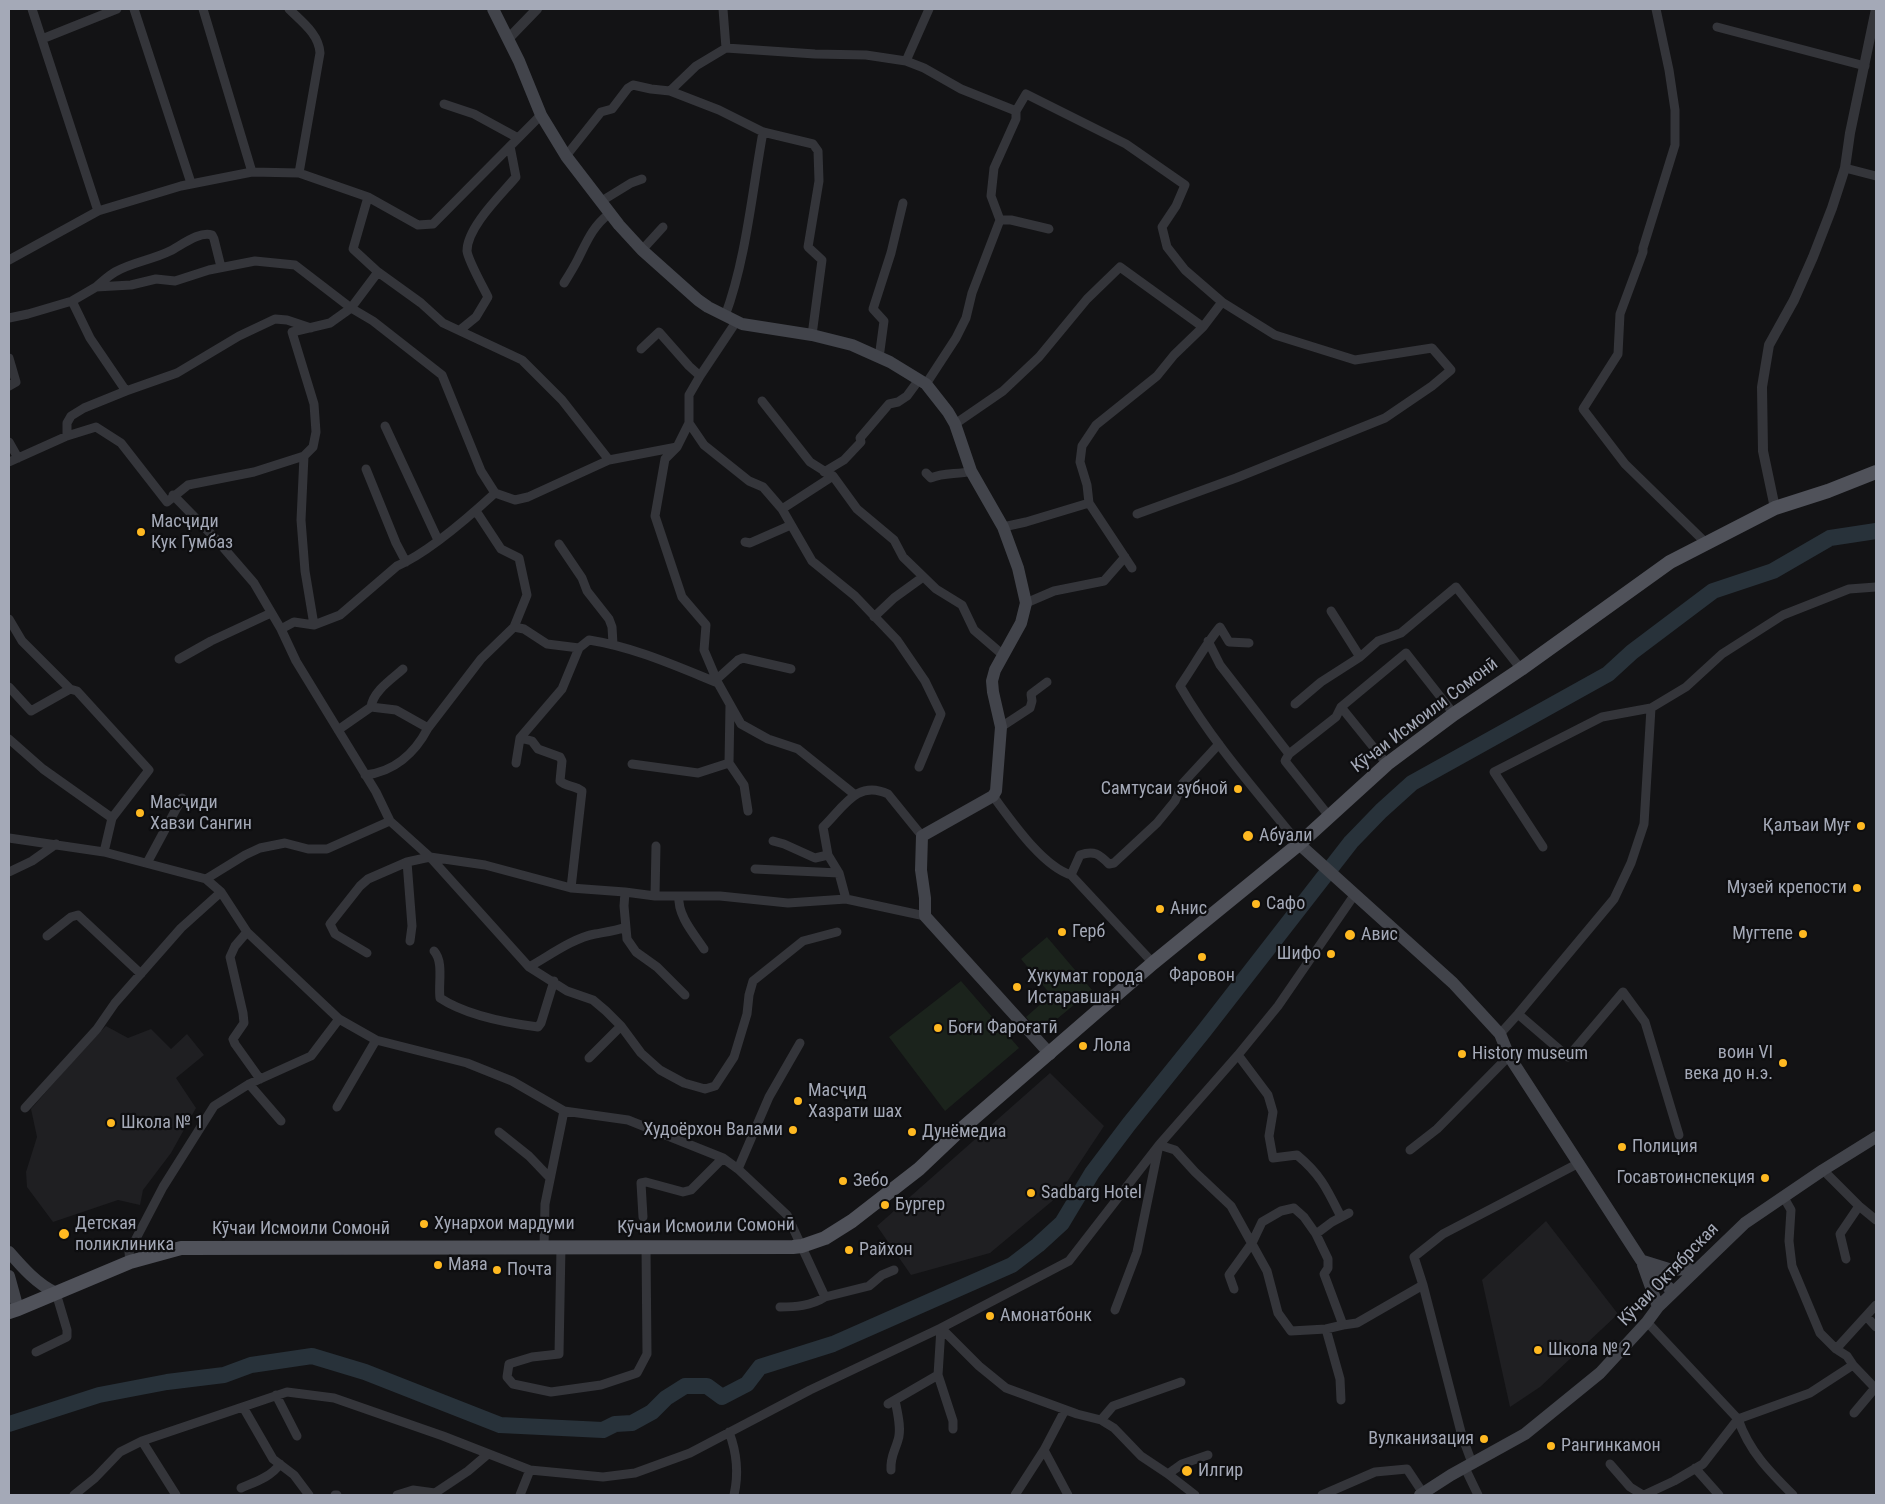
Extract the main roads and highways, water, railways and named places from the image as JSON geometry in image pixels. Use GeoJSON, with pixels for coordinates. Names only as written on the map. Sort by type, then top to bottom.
{"type":"FeatureCollection","features":[{"type":"Feature","properties":{"kind":"main road"},"geometry":{"type":"LineString","coordinates":[[492,9],[508,39],[542,115],[566,156],[609,214],[642,250],[698,300],[731,319],[852,345],[890,362],[922,382],[941,401],[955,424],[971,471],[1003,527],[1018,568],[1026,604],[1021,624],[995,670],[992,681],[1001,726],[996,791],[993,796],[922,836],[921,870],[925,898],[925,916],[1050,1054]]}},
{"type":"Feature","properties":{"kind":"main road","name":"Кӯчаи Исмоили Сомонӣ"},"geometry":{"type":"LineString","coordinates":[[14,1310],[130,1262],[181,1248],[802,1246],[826,1238],[860,1216],[919,1169],[958,1132],[1153,963],[1302,846],[1329,816],[1386,764],[1454,714],[1670,562],[1775,508],[1828,491],[1876,472]]}},
{"type":"Feature","properties":{"kind":"main road"},"geometry":{"type":"LineString","coordinates":[[1302,846],[1453,983],[1500,1034],[1509,1056],[1577,1164],[1641,1260],[1673,1292]]}},
{"type":"Feature","properties":{"kind":"main road","name":"Кӯчаи Октябрская"},"geometry":{"type":"LineString","coordinates":[[1421,1494],[1525,1434],[1600,1373],[1647,1322],[1658,1307],[1745,1223],[1783,1196],[1876,1137]]}},
{"type":"Feature","properties":{"kind":"main road"},"geometry":{"type":"LineString","coordinates":[[9,1252],[26,1271],[46,1288],[56,1293]]}},
{"type":"Feature","properties":{"kind":"main road"},"geometry":{"type":"LineString","coordinates":[[1641,1260],[1672,1270],[1698,1268]]}},
{"type":"Feature","properties":{"kind":"main road"},"geometry":{"type":"LineString","coordinates":[[1641,1260],[1658,1307]]}},
{"type":"Feature","properties":{"kind":"main road"},"geometry":{"type":"LineString","coordinates":[[9,1276],[14,1310]]}},
{"type":"Feature","properties":{"kind":"waterway"},"geometry":{"type":"LineString","coordinates":[[9,1424],[99,1395],[167,1382],[224,1375],[251,1365],[312,1356],[365,1372],[500,1425],[603,1430],[615,1424],[632,1423],[652,1412],[666,1398],[685,1386],[707,1386],[722,1397],[747,1384],[760,1367],[833,1344],[1012,1265],[1062,1223],[1092,1173],[1129,1124],[1351,842],[1412,783],[1608,674],[1632,652],[1713,591],[1773,571],[1830,538],[1876,531]]}},
{"type":"Feature","properties":{"kind":"place","name":"Масҷиди Кук Гумбаз"},"geometry":{"type":"Point","coordinates":[141,532]}},
{"type":"Feature","properties":{"kind":"place","name":"Самтусаи зубной"},"geometry":{"type":"Point","coordinates":[1238,789]}},
{"type":"Feature","properties":{"kind":"place","name":"Масҷиди Хавзи Сангин"},"geometry":{"type":"Point","coordinates":[140,813]}},
{"type":"Feature","properties":{"kind":"place","name":"Қалъаи Муғ"},"geometry":{"type":"Point","coordinates":[1861,826]}},
{"type":"Feature","properties":{"kind":"place","name":"Абуали"},"geometry":{"type":"Point","coordinates":[1248,836]}},
{"type":"Feature","properties":{"kind":"place","name":"Музей крепости"},"geometry":{"type":"Point","coordinates":[1857,888]}},
{"type":"Feature","properties":{"kind":"place","name":"Сафо"},"geometry":{"type":"Point","coordinates":[1256,904]}},
{"type":"Feature","properties":{"kind":"place","name":"Анис"},"geometry":{"type":"Point","coordinates":[1160,909]}},
{"type":"Feature","properties":{"kind":"place","name":"Герб"},"geometry":{"type":"Point","coordinates":[1062,932]}},
{"type":"Feature","properties":{"kind":"place","name":"Мугтепе"},"geometry":{"type":"Point","coordinates":[1803,934]}},
{"type":"Feature","properties":{"kind":"place","name":"Авис"},"geometry":{"type":"Point","coordinates":[1350,935]}},
{"type":"Feature","properties":{"kind":"place","name":"Шифо"},"geometry":{"type":"Point","coordinates":[1331,954]}},
{"type":"Feature","properties":{"kind":"place","name":"Фаровон"},"geometry":{"type":"Point","coordinates":[1202,957]}},
{"type":"Feature","properties":{"kind":"place","name":"Хукумат города Истаравшан"},"geometry":{"type":"Point","coordinates":[1017,987]}},
{"type":"Feature","properties":{"kind":"place","name":"Боғи Фароғатӣ"},"geometry":{"type":"Point","coordinates":[938,1028]}},
{"type":"Feature","properties":{"kind":"place","name":"Лола"},"geometry":{"type":"Point","coordinates":[1083,1046]}},
{"type":"Feature","properties":{"kind":"place","name":"History museum"},"geometry":{"type":"Point","coordinates":[1462,1054]}},
{"type":"Feature","properties":{"kind":"place","name":"воин VI века до н.э."},"geometry":{"type":"Point","coordinates":[1783,1063]}},
{"type":"Feature","properties":{"kind":"place","name":"Масҷид Хазрати шах"},"geometry":{"type":"Point","coordinates":[798,1101]}},
{"type":"Feature","properties":{"kind":"place","name":"Школа № 1"},"geometry":{"type":"Point","coordinates":[111,1123]}},
{"type":"Feature","properties":{"kind":"place","name":"Худоёрхон Валами"},"geometry":{"type":"Point","coordinates":[793,1130]}},
{"type":"Feature","properties":{"kind":"place","name":"Дунёмедиа"},"geometry":{"type":"Point","coordinates":[912,1132]}},
{"type":"Feature","properties":{"kind":"place","name":"Полиция"},"geometry":{"type":"Point","coordinates":[1622,1147]}},
{"type":"Feature","properties":{"kind":"place","name":"Госавтоинспекция"},"geometry":{"type":"Point","coordinates":[1765,1178]}},
{"type":"Feature","properties":{"kind":"place","name":"Зебо"},"geometry":{"type":"Point","coordinates":[843,1181]}},
{"type":"Feature","properties":{"kind":"place","name":"Sadbarg Hotel"},"geometry":{"type":"Point","coordinates":[1031,1193]}},
{"type":"Feature","properties":{"kind":"place","name":"Бургер"},"geometry":{"type":"Point","coordinates":[885,1205]}},
{"type":"Feature","properties":{"kind":"place","name":"Хунархои мардуми"},"geometry":{"type":"Point","coordinates":[424,1224]}},
{"type":"Feature","properties":{"kind":"place","name":"Детская поликлиника"},"geometry":{"type":"Point","coordinates":[64,1234]}},
{"type":"Feature","properties":{"kind":"place","name":"Райхон"},"geometry":{"type":"Point","coordinates":[849,1250]}},
{"type":"Feature","properties":{"kind":"place","name":"Маяа"},"geometry":{"type":"Point","coordinates":[438,1265]}},
{"type":"Feature","properties":{"kind":"place","name":"Почта"},"geometry":{"type":"Point","coordinates":[497,1270]}},
{"type":"Feature","properties":{"kind":"place","name":"Амонатбонк"},"geometry":{"type":"Point","coordinates":[990,1316]}},
{"type":"Feature","properties":{"kind":"place","name":"Школа № 2"},"geometry":{"type":"Point","coordinates":[1538,1350]}},
{"type":"Feature","properties":{"kind":"place","name":"Вулканизация"},"geometry":{"type":"Point","coordinates":[1484,1439]}},
{"type":"Feature","properties":{"kind":"place","name":"Рангинкамон"},"geometry":{"type":"Point","coordinates":[1551,1446]}},
{"type":"Feature","properties":{"kind":"place","name":"Илгир"},"geometry":{"type":"Point","coordinates":[1187,1471]}}]}
